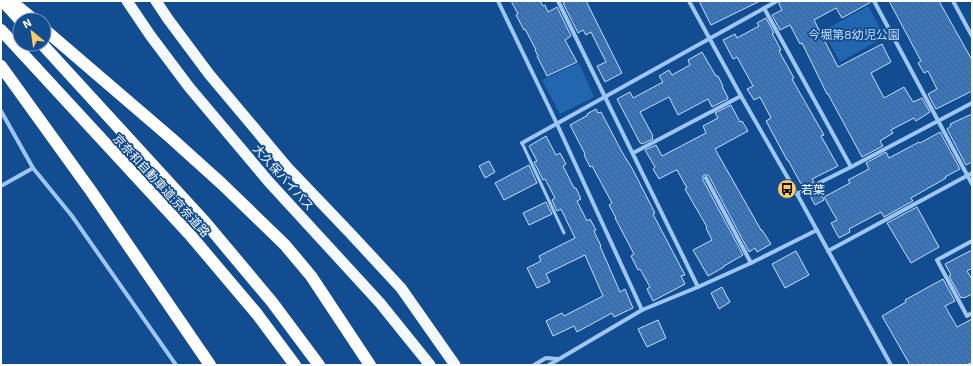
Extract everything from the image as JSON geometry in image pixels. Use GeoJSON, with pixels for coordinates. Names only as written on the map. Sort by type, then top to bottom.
{"type":"FeatureCollection","features":[{"type":"Feature","properties":{"kind":"highway"},"geometry":{"type":"LineString","coordinates":[[3,1],[13,12]]}},
{"type":"Feature","properties":{"kind":"highway"},"geometry":{"type":"LineString","coordinates":[[12,1],[25,12]]}},
{"type":"Feature","properties":{"kind":"highway","name":"大久保バイパス"},"geometry":{"type":"LineString","coordinates":[[127,1],[150,35],[189,87],[270,182],[380,303],[430,365]]}},
{"type":"Feature","properties":{"kind":"highway","name":"大久保バイパス"},"geometry":{"type":"LineString","coordinates":[[156,1],[209,74],[287,167],[400,288],[455,365]]}},
{"type":"Feature","properties":{"kind":"highway","name":"京奈和自動車道;京奈道路"},"geometry":{"type":"LineString","coordinates":[[1,30],[191,236],[256,314],[295,365]]}},
{"type":"Feature","properties":{"kind":"highway"},"geometry":{"type":"LineString","coordinates":[[52,36],[216,178],[285,245],[311,276],[370,365]]}},
{"type":"Feature","properties":{"kind":"highway","name":"京奈和自動車道;京奈道路"},"geometry":{"type":"LineString","coordinates":[[49,52],[205,222],[272,302],[319,365]]}},
{"type":"Feature","properties":{"kind":"highway"},"geometry":{"type":"LineString","coordinates":[[1,66],[91,191],[210,365]]}},
{"type":"Feature","properties":{"kind":"street"},"geometry":{"type":"LineString","coordinates":[[498,1],[557,124],[642,310]]}},
{"type":"Feature","properties":{"kind":"street"},"geometry":{"type":"LineString","coordinates":[[558,1],[698,287]]}},
{"type":"Feature","properties":{"kind":"street"},"geometry":{"type":"LineString","coordinates":[[689,1],[891,365]]}},
{"type":"Feature","properties":{"kind":"street"},"geometry":{"type":"LineString","coordinates":[[522,144],[776,1]]}},
{"type":"Feature","properties":{"kind":"street"},"geometry":{"type":"LineString","coordinates":[[874,1],[938,121],[970,175],[972,184]]}},
{"type":"Feature","properties":{"kind":"street"},"geometry":{"type":"LineString","coordinates":[[953,1],[972,36]]}},
{"type":"Feature","properties":{"kind":"street"},"geometry":{"type":"LineString","coordinates":[[764,8],[851,167]]}},
{"type":"Feature","properties":{"kind":"street"},"geometry":{"type":"LineString","coordinates":[[967,28],[972,25]]}},
{"type":"Feature","properties":{"kind":"street"},"geometry":{"type":"LineString","coordinates":[[633,153],[741,96]]}},
{"type":"Feature","properties":{"kind":"street"},"geometry":{"type":"LineString","coordinates":[[797,194],[972,103]]}},
{"type":"Feature","properties":{"kind":"street"},"geometry":{"type":"LineString","coordinates":[[1,111],[33,168],[72,216],[176,365]]}},
{"type":"Feature","properties":{"kind":"street"},"geometry":{"type":"LineString","coordinates":[[1,186],[33,168]]}},
{"type":"Feature","properties":{"kind":"street"},"geometry":{"type":"LineString","coordinates":[[828,251],[970,175]]}},
{"type":"Feature","properties":{"kind":"street"},"geometry":{"type":"LineString","coordinates":[[706,178],[751,264]]}},
{"type":"Feature","properties":{"kind":"street"},"geometry":{"type":"LineString","coordinates":[[549,365],[642,310],[751,264],[817,230]]}},
{"type":"Feature","properties":{"kind":"street"},"geometry":{"type":"LineString","coordinates":[[972,241],[937,260],[967,316],[972,313]]}},
{"type":"Feature","properties":{"kind":"street"},"geometry":{"type":"LineString","coordinates":[[534,365],[546,358],[558,359]]}},
{"type":"Feature","properties":{"kind":"lane"},"geometry":{"type":"LineString","coordinates":[[522,144],[564,233]]}},
{"type":"Feature","properties":{"kind":"green space","name":"今堀第8幼児公園"},"geometry":{"type":"Polygon","coordinates":[[[868,6],[885,37],[840,62],[823,31],[868,6]]]}},
{"type":"Feature","properties":{"kind":"green space"},"geometry":{"type":"Polygon","coordinates":[[[579,63],[594,97],[560,114],[542,80],[579,63]]]}},
{"type":"Feature","properties":{"kind":"building"},"geometry":{"type":"Polygon","coordinates":[[[511,1],[540,1],[543,6],[545,5],[548,12],[557,7],[571,36],[565,40],[577,62],[547,76],[537,56],[536,50],[516,15],[518,14],[511,1]]]}},
{"type":"Feature","properties":{"kind":"building"},"geometry":{"type":"Polygon","coordinates":[[[567,1],[586,1],[622,73],[605,82],[597,66],[606,62],[591,32],[586,35],[583,30],[578,33],[563,3],[567,1]]]}},
{"type":"Feature","properties":{"kind":"building"},"geometry":{"type":"Polygon","coordinates":[[[699,1],[760,1],[711,25],[699,1]]]}},
{"type":"Feature","properties":{"kind":"building"},"geometry":{"type":"Polygon","coordinates":[[[780,1],[871,1],[842,18],[836,8],[814,20],[838,67],[882,44],[891,62],[871,73],[884,98],[904,87],[913,102],[922,98],[930,112],[916,121],[914,118],[891,130],[893,133],[880,141],[883,146],[862,157],[827,94],[802,43],[800,44],[790,25],[780,30],[772,15],[782,10],[779,4],[780,1]]]}},
{"type":"Feature","properties":{"kind":"building"},"geometry":{"type":"Polygon","coordinates":[[[889,1],[939,1],[972,60],[972,91],[936,109],[928,94],[937,89],[928,71],[924,73],[918,63],[921,61],[889,1]]]}},
{"type":"Feature","properties":{"kind":"building"},"geometry":{"type":"Polygon","coordinates":[[[766,18],[774,33],[772,34],[781,50],[779,51],[794,78],[792,79],[824,135],[821,136],[838,166],[812,179],[814,182],[805,186],[803,183],[801,184],[766,121],[771,118],[760,97],[754,100],[747,89],[753,86],[737,57],[733,59],[723,40],[735,34],[737,38],[759,26],[757,23],[766,18]]]}},
{"type":"Feature","properties":{"kind":"building"},"geometry":{"type":"Polygon","coordinates":[[[702,52],[716,76],[718,76],[728,99],[712,107],[708,99],[678,115],[669,97],[640,112],[653,136],[653,139],[642,144],[640,143],[617,99],[630,92],[633,98],[663,82],[659,76],[669,70],[672,75],[690,65],[688,60],[702,52]]]}},
{"type":"Feature","properties":{"kind":"building"},"geometry":{"type":"Polygon","coordinates":[[[731,105],[740,122],[742,121],[748,131],[715,149],[761,230],[771,244],[757,252],[755,248],[749,252],[709,176],[703,176],[703,180],[743,255],[708,276],[693,250],[712,240],[706,228],[707,227],[685,189],[687,188],[677,170],[659,179],[653,169],[655,167],[645,150],[656,145],[662,156],[706,133],[703,126],[718,118],[715,113],[731,105]]]}},
{"type":"Feature","properties":{"kind":"building"},"geometry":{"type":"Polygon","coordinates":[[[596,109],[598,113],[601,112],[633,170],[655,213],[653,214],[685,275],[681,276],[685,284],[653,301],[647,289],[650,287],[640,269],[638,270],[631,256],[634,254],[609,205],[612,203],[592,166],[590,167],[570,125],[596,109]]]}},
{"type":"Feature","properties":{"kind":"building"},"geometry":{"type":"Polygon","coordinates":[[[972,114],[972,162],[966,165],[947,129],[951,126],[950,124],[972,114]]]}},
{"type":"Feature","properties":{"kind":"building"},"geometry":{"type":"Polygon","coordinates":[[[940,132],[960,169],[911,198],[913,201],[884,217],[881,212],[849,229],[850,232],[839,238],[831,223],[837,220],[824,197],[850,183],[848,180],[869,169],[866,163],[886,152],[889,158],[940,132]]]}},
{"type":"Feature","properties":{"kind":"building"},"geometry":{"type":"Polygon","coordinates":[[[546,136],[556,155],[560,153],[566,164],[563,166],[581,199],[577,201],[587,221],[590,219],[596,230],[594,231],[620,292],[625,289],[633,308],[614,317],[612,313],[577,332],[574,326],[553,336],[546,321],[562,313],[564,316],[603,296],[585,255],[546,274],[550,282],[537,288],[527,268],[541,261],[539,256],[575,238],[561,209],[557,211],[552,200],[555,198],[545,179],[543,180],[534,162],[537,161],[529,146],[546,136]]]}},
{"type":"Feature","properties":{"kind":"building"},"geometry":{"type":"Polygon","coordinates":[[[489,161],[495,172],[485,178],[479,166],[489,161]]]}},
{"type":"Feature","properties":{"kind":"building"},"geometry":{"type":"Polygon","coordinates":[[[529,165],[537,183],[504,200],[495,183],[529,165]]]}},
{"type":"Feature","properties":{"kind":"building"},"geometry":{"type":"Polygon","coordinates":[[[817,188],[824,200],[815,205],[808,192],[817,188]]]}},
{"type":"Feature","properties":{"kind":"building"},"geometry":{"type":"Polygon","coordinates":[[[546,202],[552,214],[529,225],[523,213],[546,202]]]}},
{"type":"Feature","properties":{"kind":"building"},"geometry":{"type":"Polygon","coordinates":[[[917,207],[939,247],[911,263],[887,223],[917,207]]]}},
{"type":"Feature","properties":{"kind":"building"},"geometry":{"type":"Polygon","coordinates":[[[972,250],[972,268],[967,271],[972,279],[972,294],[961,298],[949,276],[951,275],[945,264],[972,250]]]}},
{"type":"Feature","properties":{"kind":"building"},"geometry":{"type":"Polygon","coordinates":[[[796,251],[809,275],[785,288],[772,264],[796,251]]]}},
{"type":"Feature","properties":{"kind":"building"},"geometry":{"type":"Polygon","coordinates":[[[943,279],[955,301],[945,306],[957,327],[972,319],[972,362],[967,365],[910,365],[882,316],[906,302],[905,300],[943,279]]]}},
{"type":"Feature","properties":{"kind":"building"},"geometry":{"type":"Polygon","coordinates":[[[722,287],[730,302],[719,309],[711,293],[722,287]]]}},
{"type":"Feature","properties":{"kind":"building"},"geometry":{"type":"Polygon","coordinates":[[[658,320],[666,338],[647,347],[638,329],[658,320]]]}},
{"type":"Feature","properties":{"kind":"place","name":"若葉"},"geometry":{"type":"Point","coordinates":[787,189]}}]}
